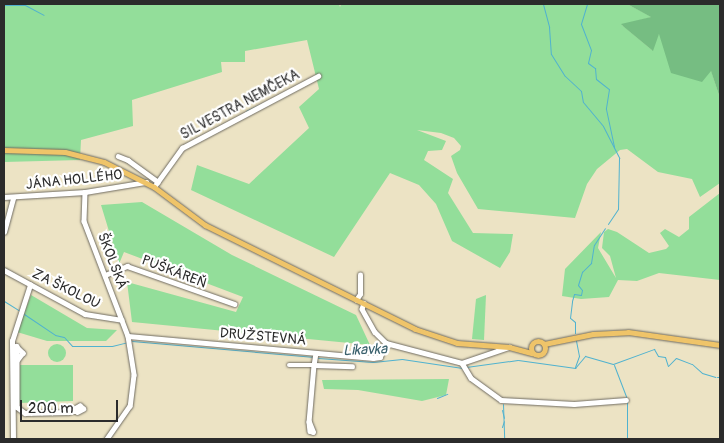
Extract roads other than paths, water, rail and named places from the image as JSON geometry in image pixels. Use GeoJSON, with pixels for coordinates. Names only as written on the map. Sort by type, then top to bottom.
{"type":"FeatureCollection","features":[{"type":"Feature","properties":{"kind":"main road"},"geometry":{"type":"LineString","coordinates":[[4,150],[78,155],[114,166],[156,185],[202,223],[356,300],[441,339],[466,345],[524,349],[540,355],[569,338]]}},
{"type":"Feature","properties":{"kind":"main road"},"geometry":{"type":"LineString","coordinates":[[524,349],[538,340],[544,344],[602,332],[640,333],[720,345]]}},
{"type":"Feature","properties":{"kind":"main road"},"geometry":{"type":"LineString","coordinates":[[531,344],[532,352]]}},
{"type":"Feature","properties":{"kind":"main road"},"geometry":{"type":"LineString","coordinates":[[544,344],[544,351]]}},
{"type":"Feature","properties":{"kind":"street","name":"SILVESTRA NEMČEKA"},"geometry":{"type":"LineString","coordinates":[[156,185],[182,148],[318,76]]}},
{"type":"Feature","properties":{"kind":"street"},"geometry":{"type":"LineString","coordinates":[[118,156],[128,160],[156,185]]}},
{"type":"Feature","properties":{"kind":"street","name":"JÁNA HOLLÉHO"},"geometry":{"type":"LineString","coordinates":[[4,197],[13,198],[85,192],[146,182]]}},
{"type":"Feature","properties":{"kind":"street","name":"ŠKOLSKÁ"},"geometry":{"type":"LineString","coordinates":[[85,192],[84,222],[128,336],[134,375],[130,406],[122,423],[107,439]]}},
{"type":"Feature","properties":{"kind":"street"},"geometry":{"type":"LineString","coordinates":[[4,232],[13,198]]}},
{"type":"Feature","properties":{"kind":"street","name":"PUŠKÁREŇ"},"geometry":{"type":"LineString","coordinates":[[105,275],[127,266],[235,304]]}},
{"type":"Feature","properties":{"kind":"street","name":"ZA ŠKOLOU"},"geometry":{"type":"LineString","coordinates":[[4,270],[93,317],[122,320]]}},
{"type":"Feature","properties":{"kind":"street"},"geometry":{"type":"LineString","coordinates":[[356,300],[360,294],[360,274]]}},
{"type":"Feature","properties":{"kind":"street"},"geometry":{"type":"LineString","coordinates":[[13,439],[12,341],[30,285]]}},
{"type":"Feature","properties":{"kind":"street"},"geometry":{"type":"LineString","coordinates":[[364,303],[362,309],[375,332],[386,343],[463,366],[509,347]]}},
{"type":"Feature","properties":{"kind":"street","name":"DRUŽSTEVNÁ"},"geometry":{"type":"LineString","coordinates":[[128,336],[373,358],[380,357],[386,343]]}},
{"type":"Feature","properties":{"kind":"street"},"geometry":{"type":"LineString","coordinates":[[12,341],[23,353],[16,362],[17,407],[21,412],[69,412]]}},
{"type":"Feature","properties":{"kind":"street"},"geometry":{"type":"LineString","coordinates":[[309,422],[316,353]]}},
{"type":"Feature","properties":{"kind":"street"},"geometry":{"type":"LineString","coordinates":[[289,365],[352,366]]}},
{"type":"Feature","properties":{"kind":"street"},"geometry":{"type":"LineString","coordinates":[[463,366],[471,378],[501,400],[574,404],[626,400]]}},
{"type":"Feature","properties":{"kind":"waterway"},"geometry":{"type":"LineString","coordinates":[[543,4],[549,27],[551,54],[565,76],[581,91],[583,102],[603,126],[619,158],[618,209],[608,224]]}},
{"type":"Feature","properties":{"kind":"waterway"},"geometry":{"type":"LineString","coordinates":[[587,4],[581,24],[591,50],[588,63],[595,68],[596,79],[609,89],[606,109],[614,147]]}},
{"type":"Feature","properties":{"kind":"waterway"},"geometry":{"type":"LineString","coordinates":[[4,5],[25,5],[44,15]]}},
{"type":"Feature","properties":{"kind":"waterway"},"geometry":{"type":"LineString","coordinates":[[246,111],[267,101]]}},
{"type":"Feature","properties":{"kind":"waterway"},"geometry":{"type":"LineString","coordinates":[[575,333],[575,322],[570,318],[572,301],[574,294],[581,295],[582,290],[578,285],[582,272],[591,263],[594,245],[605,228]]}},
{"type":"Feature","properties":{"kind":"waterway","name":"Likavka"},"geometry":{"type":"LineString","coordinates":[[4,301],[20,311]]}},
{"type":"Feature","properties":{"kind":"waterway","name":"Likavka"},"geometry":{"type":"LineString","coordinates":[[24,314],[55,335],[64,337],[72,346],[112,346],[128,342]]}},
{"type":"Feature","properties":{"kind":"waterway"},"geometry":{"type":"LineString","coordinates":[[575,367],[579,356],[576,340]]}},
{"type":"Feature","properties":{"kind":"waterway","name":"Likavka"},"geometry":{"type":"LineString","coordinates":[[132,341],[314,357]]}},
{"type":"Feature","properties":{"kind":"waterway","name":"Likavka"},"geometry":{"type":"LineString","coordinates":[[466,367],[518,360],[575,368],[585,356],[613,364],[654,349],[658,356],[665,357],[668,366],[676,358],[692,364],[702,373],[715,377]]}},
{"type":"Feature","properties":{"kind":"waterway","name":"Likavka"},"geometry":{"type":"LineString","coordinates":[[318,358],[373,362],[402,359],[462,368]]}},
{"type":"Feature","properties":{"kind":"waterway"},"geometry":{"type":"LineString","coordinates":[[614,365],[626,397]]}},
{"type":"Feature","properties":{"kind":"waterway"},"geometry":{"type":"LineString","coordinates":[[437,398],[447,394]]}},
{"type":"Feature","properties":{"kind":"waterway"},"geometry":{"type":"LineString","coordinates":[[627,401],[627,437]]}},
{"type":"Feature","properties":{"kind":"waterway"},"geometry":{"type":"LineString","coordinates":[[503,404],[504,439]]}},
{"type":"Feature","properties":{"kind":"waterway"},"geometry":{"type":"LineString","coordinates":[[502,410],[504,418]]}},
{"type":"Feature","properties":{"kind":"waterway"},"geometry":{"type":"LineString","coordinates":[[502,427],[504,421]]}}]}
